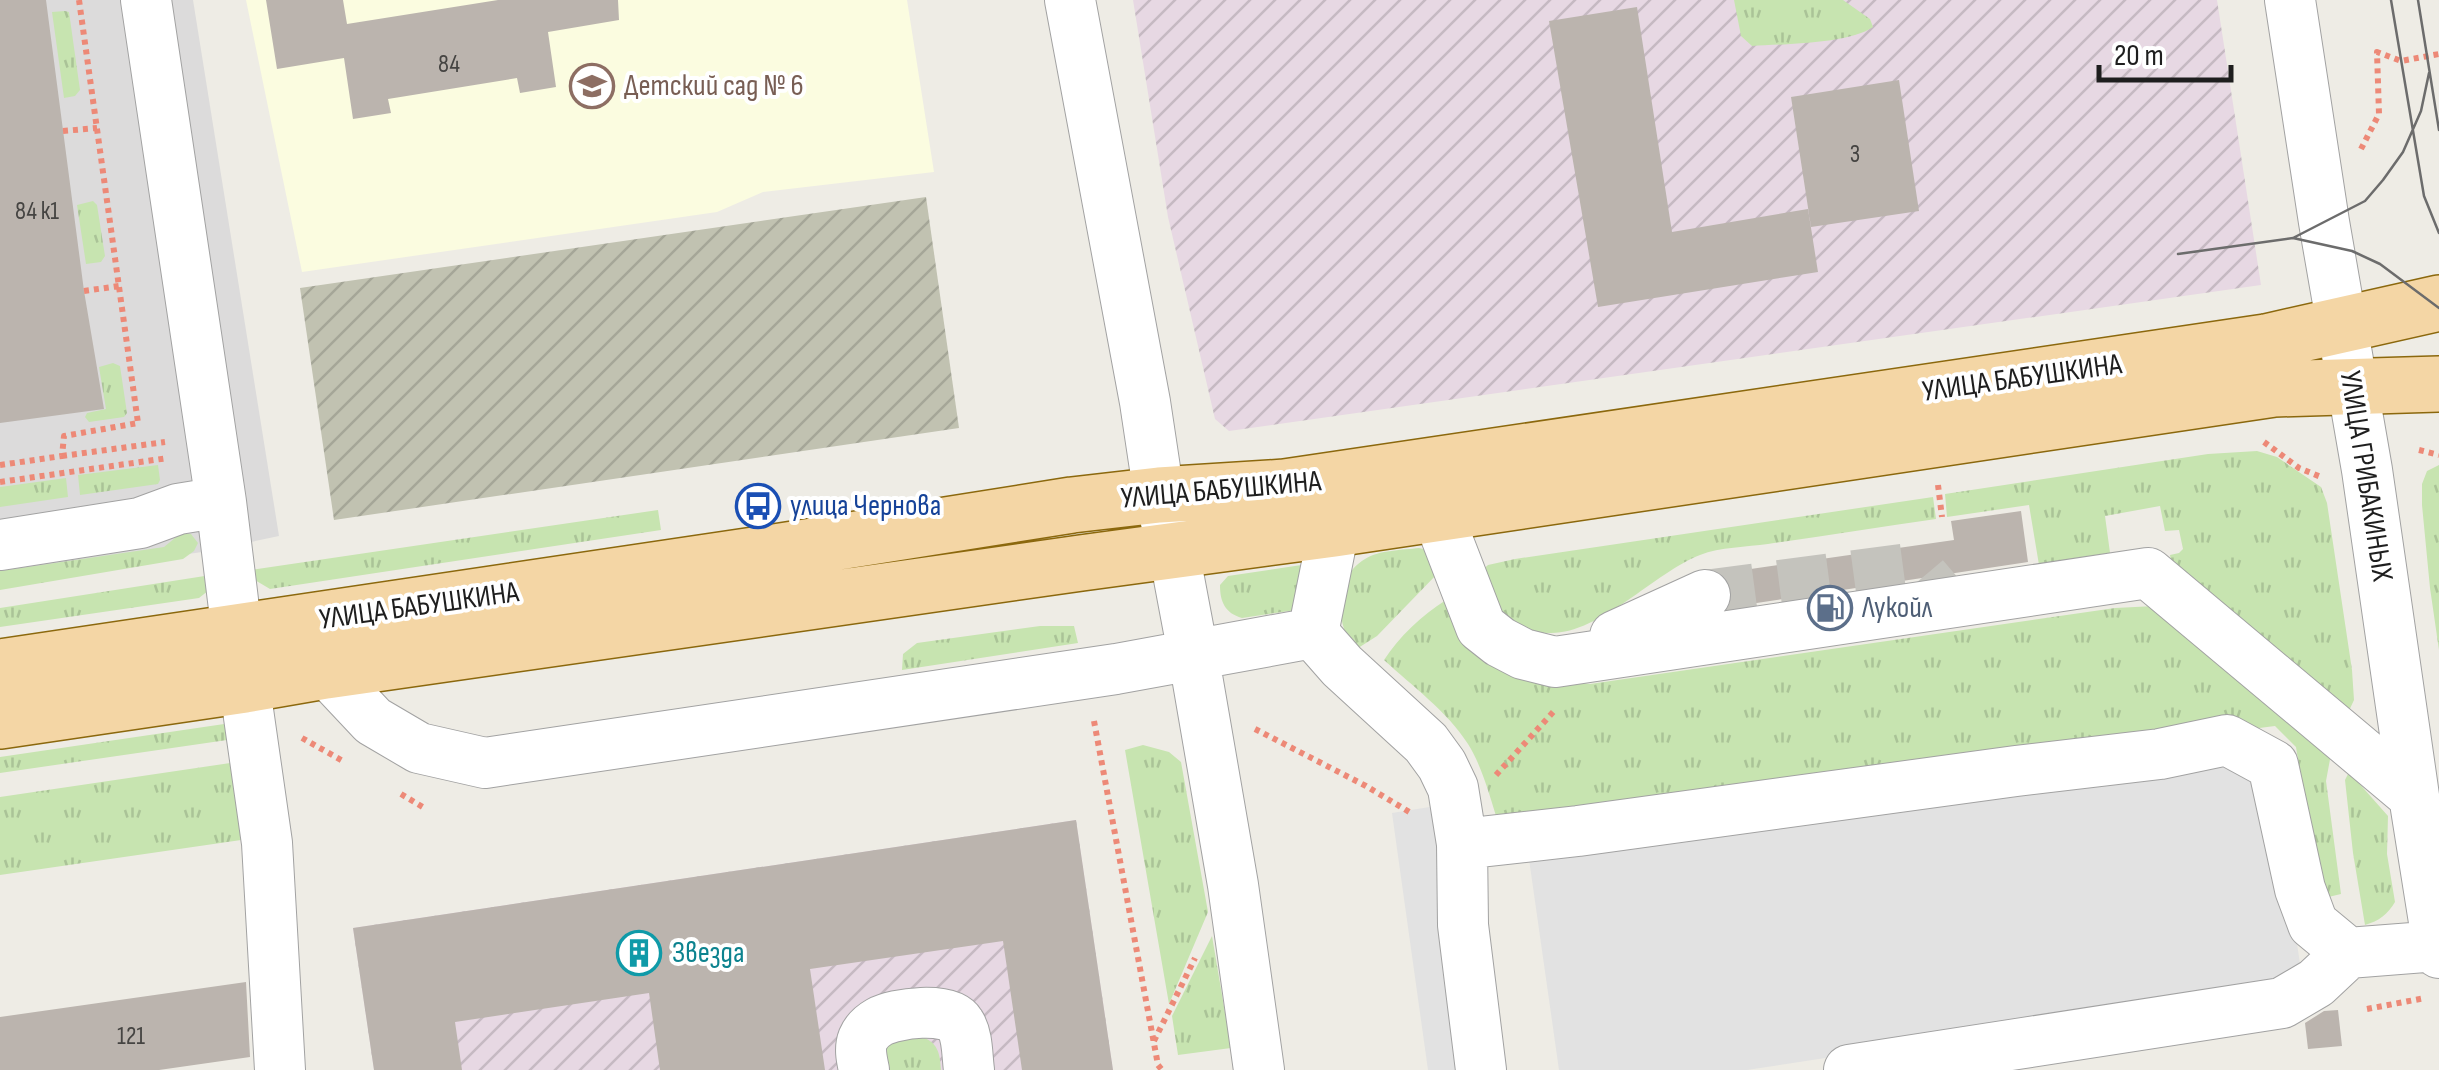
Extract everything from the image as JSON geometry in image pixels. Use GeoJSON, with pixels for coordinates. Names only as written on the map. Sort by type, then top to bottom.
{"type":"FeatureCollection","features":[{"type":"Feature","properties":{"kind":"main road","name":"УЛИЦА БАБУШКИНА"},"geometry":{"type":"LineString","coordinates":[[0,720],[241,659],[775,552],[1072,505],[1304,484],[2266,342],[2439,302]]}},
{"type":"Feature","properties":{"kind":"main road","name":"УЛИЦА БАБУШКИНА"},"geometry":{"type":"LineString","coordinates":[[0,668],[241,659],[326,671],[1334,529],[2274,389],[2439,384]]}},
{"type":"Feature","properties":{"kind":"street"},"geometry":{"type":"LineString","coordinates":[[146,0],[267,843],[280,1070]]}},
{"type":"Feature","properties":{"kind":"street"},"geometry":{"type":"LineString","coordinates":[[1070,0],[1197,677],[1259,1070]]}},
{"type":"Feature","properties":{"kind":"street","name":"УЛИЦА ГРИБАКИНЫХ"},"geometry":{"type":"LineString","coordinates":[[2290,0],[2368,470],[2439,948]]}},
{"type":"Feature","properties":{"kind":"street"},"geometry":{"type":"LineString","coordinates":[[0,545],[140,524],[178,509],[221,502]]}},
{"type":"Feature","properties":{"kind":"street"},"geometry":{"type":"LineString","coordinates":[[1437,513],[1481,627],[1523,654],[1575,659],[1936,598],[2148,573],[2414,796]]}},
{"type":"Feature","properties":{"kind":"street"},"geometry":{"type":"LineString","coordinates":[[1314,633],[1334,529]]}},
{"type":"Feature","properties":{"kind":"street"},"geometry":{"type":"LineString","coordinates":[[1575,659],[1705,595]]}},
{"type":"Feature","properties":{"kind":"street"},"geometry":{"type":"LineString","coordinates":[[326,671],[374,721],[419,748],[486,764],[1116,669],[1197,677],[1314,633]]}},
{"type":"Feature","properties":{"kind":"street"},"geometry":{"type":"LineString","coordinates":[[1314,633],[1342,666],[1426,743],[1454,788],[1462,844],[1463,925],[1482,1070]]}},
{"type":"Feature","properties":{"kind":"street"},"geometry":{"type":"LineString","coordinates":[[1462,844],[2160,754],[2228,740],[2273,765],[2300,889],[2332,968]]}},
{"type":"Feature","properties":{"kind":"street"},"geometry":{"type":"LineString","coordinates":[[1849,1070],[2282,1003],[2332,968],[2439,948]]}},
{"type":"Feature","properties":{"kind":"street"},"geometry":{"type":"LineString","coordinates":[[864,1070],[861,1052],[870,1027],[883,1019],[938,1012],[950,1015],[960,1024],[969,1070]]}},
{"type":"Feature","properties":{"kind":"path"},"geometry":{"type":"LineString","coordinates":[[62,456],[64,436],[138,422],[79,0]]}},
{"type":"Feature","properties":{"kind":"path"},"geometry":{"type":"LineString","coordinates":[[2359,152],[2379,114],[2377,52],[2401,61],[2439,54]]}},
{"type":"Feature","properties":{"kind":"path"},"geometry":{"type":"LineString","coordinates":[[63,131],[97,128]]}},
{"type":"Feature","properties":{"kind":"path"},"geometry":{"type":"LineString","coordinates":[[84,291],[118,286]]}},
{"type":"Feature","properties":{"kind":"path"},"geometry":{"type":"LineString","coordinates":[[2256,437],[2299,468],[2317,477],[2331,478]]}},
{"type":"Feature","properties":{"kind":"path"},"geometry":{"type":"LineString","coordinates":[[0,464],[156,442]]}},
{"type":"Feature","properties":{"kind":"path"},"geometry":{"type":"LineString","coordinates":[[2418,450],[2439,455]]}},
{"type":"Feature","properties":{"kind":"path"},"geometry":{"type":"LineString","coordinates":[[0,482],[169,458]]}},
{"type":"Feature","properties":{"kind":"path"},"geometry":{"type":"LineString","coordinates":[[1938,484],[1942,518]]}},
{"type":"Feature","properties":{"kind":"path"},"geometry":{"type":"LineString","coordinates":[[1493,779],[1580,682],[1575,659]]}},
{"type":"Feature","properties":{"kind":"path"},"geometry":{"type":"LineString","coordinates":[[1197,677],[1462,844]]}},
{"type":"Feature","properties":{"kind":"path"},"geometry":{"type":"LineString","coordinates":[[1094,720],[1162,1070]]}},
{"type":"Feature","properties":{"kind":"path"},"geometry":{"type":"LineString","coordinates":[[2367,1009],[2439,996]]}},
{"type":"Feature","properties":{"kind":"shaded area"},"geometry":{"type":"Polygon","coordinates":[[[0,0],[193,0],[279,536],[209,551],[0,581],[0,0]]]}},
{"type":"Feature","properties":{"kind":"shaded area","name":"Детский сад № 6"},"geometry":{"type":"Polygon","coordinates":[[[246,0],[907,0],[934,172],[763,192],[717,212],[302,272],[246,0]]]}},
{"type":"Feature","properties":{"kind":"shaded area"},"geometry":{"type":"Polygon","coordinates":[[[1133,0],[2217,0],[2261,285],[1229,431],[1215,419],[1168,217],[1133,0]]]}},
{"type":"Feature","properties":{"kind":"shaded area"},"geometry":{"type":"Polygon","coordinates":[[[926,197],[959,428],[334,520],[300,288],[926,197]]]}},
{"type":"Feature","properties":{"kind":"shaded area"},"geometry":{"type":"Polygon","coordinates":[[[2268,741],[2303,985],[1747,1070],[1559,1070],[1528,852],[2268,741]]]}},
{"type":"Feature","properties":{"kind":"shaded area"},"geometry":{"type":"Polygon","coordinates":[[[1436,806],[1467,1070],[1428,1070],[1392,813],[1436,806]]]}},
{"type":"Feature","properties":{"kind":"shaded area","name":"Звезда"},"geometry":{"type":"Polygon","coordinates":[[[1076,820],[1113,1070],[374,1070],[353,928],[1076,820]]]}},
{"type":"Feature","properties":{"kind":"green space"},"geometry":{"type":"Polygon","coordinates":[[[1734,0],[1843,0],[1870,19],[1873,27],[1832,40],[1752,46],[1741,36],[1734,0]]]}},
{"type":"Feature","properties":{"kind":"green space"},"geometry":{"type":"Polygon","coordinates":[[[52,12],[69,12],[80,90],[75,96],[64,98],[52,12]]]}},
{"type":"Feature","properties":{"kind":"green space"},"geometry":{"type":"Polygon","coordinates":[[[93,201],[97,205],[105,256],[101,262],[86,264],[77,205],[93,201]]]}},
{"type":"Feature","properties":{"kind":"green space"},"geometry":{"type":"Polygon","coordinates":[[[113,363],[120,366],[127,413],[124,417],[89,422],[87,413],[106,409],[99,367],[113,363]]]}},
{"type":"Feature","properties":{"kind":"green space"},"geometry":{"type":"Polygon","coordinates":[[[2257,451],[2277,457],[2321,487],[2327,503],[2352,670],[2354,700],[2347,715],[2171,560],[2170,555],[2183,549],[2179,530],[2165,531],[2160,506],[2105,516],[2111,560],[2040,571],[2029,505],[1947,517],[1945,494],[2208,454],[2257,451]]]}},
{"type":"Feature","properties":{"kind":"green space"},"geometry":{"type":"Polygon","coordinates":[[[158,465],[158,484],[80,495],[78,475],[158,465]]]}},
{"type":"Feature","properties":{"kind":"green space"},"geometry":{"type":"Polygon","coordinates":[[[2439,465],[2439,650],[2422,484],[2427,471],[2439,465]]]}},
{"type":"Feature","properties":{"kind":"green space"},"geometry":{"type":"Polygon","coordinates":[[[66,478],[68,497],[0,507],[0,487],[66,478]]]}},
{"type":"Feature","properties":{"kind":"green space"},"geometry":{"type":"Polygon","coordinates":[[[1933,497],[1936,519],[1700,555],[1607,614],[1569,631],[1536,632],[1514,622],[1479,573],[1488,565],[1515,559],[1933,497]]]}},
{"type":"Feature","properties":{"kind":"green space"},"geometry":{"type":"Polygon","coordinates":[[[658,510],[661,530],[270,589],[253,579],[251,570],[658,510]]]}},
{"type":"Feature","properties":{"kind":"green space"},"geometry":{"type":"Polygon","coordinates":[[[181,533],[191,534],[198,543],[183,559],[0,590],[0,571],[164,547],[181,533]]]}},
{"type":"Feature","properties":{"kind":"green space"},"geometry":{"type":"Polygon","coordinates":[[[1428,550],[1439,572],[1377,636],[1355,650],[1341,615],[1342,589],[1347,578],[1371,556],[1428,550]]]}},
{"type":"Feature","properties":{"kind":"green space"},"geometry":{"type":"Polygon","coordinates":[[[1308,564],[1296,610],[1242,618],[1222,602],[1220,585],[1228,576],[1308,564]]]}},
{"type":"Feature","properties":{"kind":"green space"},"geometry":{"type":"Polygon","coordinates":[[[211,575],[213,587],[199,598],[0,627],[0,608],[211,575]]]}},
{"type":"Feature","properties":{"kind":"green space"},"geometry":{"type":"Polygon","coordinates":[[[1446,600],[1563,681],[1590,684],[2115,608],[2155,606],[2331,754],[2326,781],[2341,894],[2320,899],[2296,747],[2275,726],[1499,825],[1482,773],[1460,732],[1384,660],[1412,627],[1446,600]]]}},
{"type":"Feature","properties":{"kind":"green space"},"geometry":{"type":"Polygon","coordinates":[[[1040,626],[1074,626],[1078,643],[902,670],[903,654],[917,643],[1040,626]]]}},
{"type":"Feature","properties":{"kind":"green space"},"geometry":{"type":"Polygon","coordinates":[[[231,723],[234,739],[0,773],[0,757],[231,723]]]}},
{"type":"Feature","properties":{"kind":"green space"},"geometry":{"type":"Polygon","coordinates":[[[1143,745],[1169,752],[1181,762],[1208,912],[1169,1004],[1125,750],[1143,745]]]}},
{"type":"Feature","properties":{"kind":"green space"},"geometry":{"type":"Polygon","coordinates":[[[237,762],[248,839],[0,875],[0,797],[237,762]]]}},
{"type":"Feature","properties":{"kind":"green space"},"geometry":{"type":"Polygon","coordinates":[[[2349,772],[2388,816],[2387,854],[2395,902],[2383,916],[2365,925],[2345,780],[2349,772]]]}},
{"type":"Feature","properties":{"kind":"green space"},"geometry":{"type":"Polygon","coordinates":[[[1212,936],[1231,1048],[1178,1055],[1172,1016],[1212,936]]]}},
{"type":"Feature","properties":{"kind":"green space"},"geometry":{"type":"Polygon","coordinates":[[[920,1036],[937,1049],[941,1070],[883,1070],[885,1043],[920,1036]]]}},
{"type":"Feature","properties":{"kind":"building"},"geometry":{"type":"Polygon","coordinates":[[[0,0],[46,0],[84,291],[104,409],[0,423],[0,0]]]}},
{"type":"Feature","properties":{"kind":"building"},"geometry":{"type":"Polygon","coordinates":[[[266,0],[343,0],[347,24],[498,0],[618,0],[619,20],[548,32],[556,87],[520,93],[517,78],[388,99],[391,113],[353,119],[344,58],[277,69],[266,0]]]}},
{"type":"Feature","properties":{"kind":"building"},"geometry":{"type":"Polygon","coordinates":[[[1637,7],[1672,232],[1808,209],[1818,272],[1598,307],[1549,21],[1637,7]]]}},
{"type":"Feature","properties":{"kind":"building"},"geometry":{"type":"Polygon","coordinates":[[[1899,80],[1919,211],[1811,227],[1791,97],[1899,80]]]}},
{"type":"Feature","properties":{"kind":"building"},"geometry":{"type":"Polygon","coordinates":[[[2021,511],[2028,562],[1730,607],[1734,597],[1723,573],[1954,540],[1951,521],[2021,511]]]}},
{"type":"Feature","properties":{"kind":"building","name":"Звезда"},"geometry":{"type":"Polygon","coordinates":[[[1076,820],[1113,1070],[1022,1070],[1003,941],[810,969],[825,1070],[660,1070],[649,993],[455,1022],[462,1070],[374,1070],[353,928],[1076,820]]]}},
{"type":"Feature","properties":{"kind":"building"},"geometry":{"type":"Polygon","coordinates":[[[246,982],[250,1057],[159,1070],[0,1070],[0,1017],[246,982]]]}},
{"type":"Feature","properties":{"kind":"building"},"geometry":{"type":"Polygon","coordinates":[[[2338,1010],[2342,1046],[2308,1049],[2305,1023],[2324,1011],[2338,1010]]]}},
{"type":"Feature","properties":{"kind":"tunnel"},"geometry":{"type":"LineString","coordinates":[[1705,595],[1916,567],[1938,593]]}},
{"type":"Feature","properties":{"kind":"tram line"},"geometry":{"type":"LineString","coordinates":[[2391,0],[2424,196],[2439,233]]}},
{"type":"Feature","properties":{"kind":"tram line"},"geometry":{"type":"LineString","coordinates":[[2418,0],[2439,130]]}},
{"type":"Feature","properties":{"kind":"tram line"},"geometry":{"type":"LineString","coordinates":[[2293,238],[2365,201],[2383,180],[2403,152],[2421,111],[2429,73]]}},
{"type":"Feature","properties":{"kind":"tram line"},"geometry":{"type":"LineString","coordinates":[[2178,254],[2293,238],[2352,251],[2380,264],[2439,308]]}},
{"type":"Feature","properties":{"kind":"place","name":"Детский сад № 6"},"geometry":{"type":"Point","coordinates":[592,86]}},
{"type":"Feature","properties":{"kind":"place","name":"улица Чернова"},"geometry":{"type":"Point","coordinates":[758,506]}},
{"type":"Feature","properties":{"kind":"place","name":"Лукойл"},"geometry":{"type":"Point","coordinates":[1830,608]}},
{"type":"Feature","properties":{"kind":"place","name":"Звезда"},"geometry":{"type":"Point","coordinates":[639,953]}}]}
